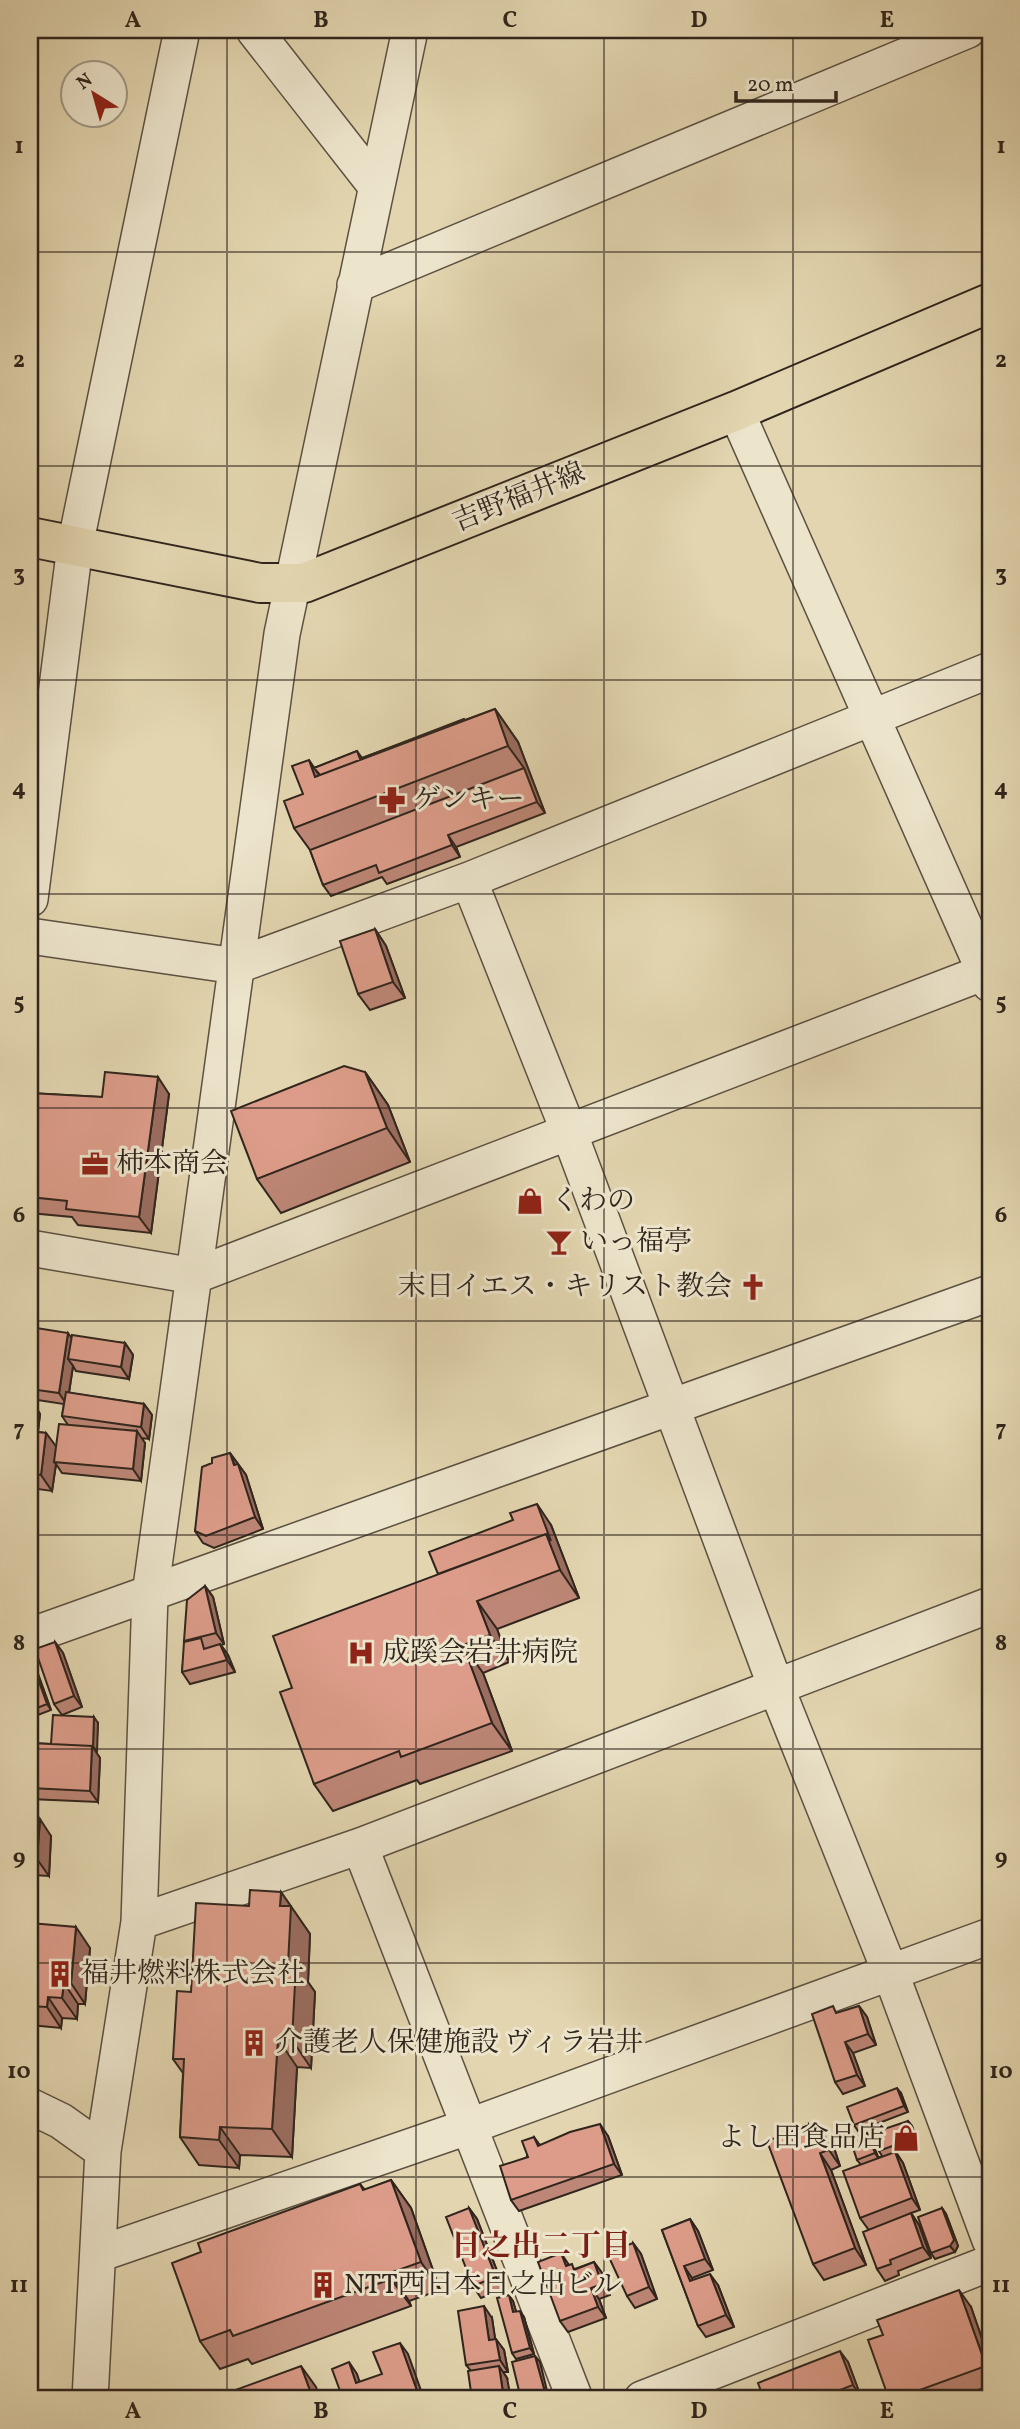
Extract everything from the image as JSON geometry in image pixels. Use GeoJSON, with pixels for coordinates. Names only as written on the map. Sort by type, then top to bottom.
{"type":"FeatureCollection","features":[{"type":"Feature","properties":{"kind":"main road","name":"吉野福井線"},"geometry":{"type":"LineString","coordinates":[[30,537],[260,583],[291,585],[318,579],[736,411],[990,303]]}},
{"type":"Feature","properties":{"kind":"street"},"geometry":{"type":"LineString","coordinates":[[30,899],[75,546],[182,30]]}},
{"type":"Feature","properties":{"kind":"street"},"geometry":{"type":"LineString","coordinates":[[254,30],[376,186]]}},
{"type":"Feature","properties":{"kind":"street"},"geometry":{"type":"LineString","coordinates":[[90,2399],[103,2151],[139,1922],[150,1595],[291,585],[410,30]]}},
{"type":"Feature","properties":{"kind":"street"},"geometry":{"type":"LineString","coordinates":[[355,285],[968,30]]}},
{"type":"Feature","properties":{"kind":"street"},"geometry":{"type":"LineString","coordinates":[[30,1248],[194,1276],[988,975],[736,411]]}},
{"type":"Feature","properties":{"kind":"street"},"geometry":{"type":"LineString","coordinates":[[30,936],[236,966],[469,880],[990,670]]}},
{"type":"Feature","properties":{"kind":"street"},"geometry":{"type":"LineString","coordinates":[[469,880],[569,1132],[776,1687],[983,2197],[990,2240]]}},
{"type":"Feature","properties":{"kind":"street"},"geometry":{"type":"LineString","coordinates":[[30,1636],[990,1293]]}},
{"type":"Feature","properties":{"kind":"street"},"geometry":{"type":"LineString","coordinates":[[139,1922],[360,1846],[990,1605]]}},
{"type":"Feature","properties":{"kind":"street"},"geometry":{"type":"LineString","coordinates":[[360,1846],[575,2399]]}},
{"type":"Feature","properties":{"kind":"street"},"geometry":{"type":"LineString","coordinates":[[99,2254],[470,2126],[990,1936]]}},
{"type":"Feature","properties":{"kind":"street"},"geometry":{"type":"LineString","coordinates":[[30,2106],[61,2121],[103,2151]]}},
{"type":"Feature","properties":{"kind":"street"},"geometry":{"type":"LineString","coordinates":[[642,2399],[990,2263]]}},
{"type":"Feature","properties":{"kind":"building"},"geometry":{"type":"Polygon","coordinates":[[[495,709],[508,746],[294,828],[284,801],[303,794],[292,766],[309,760],[315,777],[495,709]]]}},
{"type":"Feature","properties":{"kind":"building"},"geometry":{"type":"Polygon","coordinates":[[[464,719],[320,775],[314,768],[357,751],[360,759],[464,719]]]}},
{"type":"Feature","properties":{"kind":"building"},"geometry":{"type":"Polygon","coordinates":[[[524,768],[537,802],[448,835],[452,845],[379,873],[376,865],[323,885],[310,850],[524,768]]]}},
{"type":"Feature","properties":{"kind":"building"},"geometry":{"type":"Polygon","coordinates":[[[375,929],[393,982],[358,994],[340,941],[375,929]]]}},
{"type":"Feature","properties":{"kind":"building"},"geometry":{"type":"Polygon","coordinates":[[[344,1066],[365,1072],[387,1128],[257,1179],[231,1111],[344,1066]]]}},
{"type":"Feature","properties":{"kind":"building","name":"柿本商会"},"geometry":{"type":"Polygon","coordinates":[[[105,1072],[158,1077],[139,1217],[66,1209],[67,1201],[30,1197],[30,1093],[102,1097],[105,1072]]]}},
{"type":"Feature","properties":{"kind":"building"},"geometry":{"type":"Polygon","coordinates":[[[30,1327],[68,1333],[59,1393],[30,1389],[30,1327]]]}},
{"type":"Feature","properties":{"kind":"building"},"geometry":{"type":"Polygon","coordinates":[[[72,1335],[125,1343],[121,1367],[68,1359],[72,1335]]]}},
{"type":"Feature","properties":{"kind":"building"},"geometry":{"type":"Polygon","coordinates":[[[66,1392],[144,1404],[141,1427],[62,1416],[66,1392]]]}},
{"type":"Feature","properties":{"kind":"building"},"geometry":{"type":"Polygon","coordinates":[[[59,1424],[137,1431],[133,1469],[54,1462],[59,1424]]]}},
{"type":"Feature","properties":{"kind":"building"},"geometry":{"type":"Polygon","coordinates":[[[30,1431],[46,1433],[41,1475],[30,1473],[30,1431]]]}},
{"type":"Feature","properties":{"kind":"building"},"geometry":{"type":"Polygon","coordinates":[[[230,1453],[234,1465],[238,1464],[255,1517],[206,1536],[195,1531],[202,1467],[212,1463],[212,1458],[230,1453]]]}},
{"type":"Feature","properties":{"kind":"building"},"geometry":{"type":"Polygon","coordinates":[[[537,1504],[551,1541],[546,1534],[438,1574],[429,1552],[513,1520],[510,1513],[537,1504]]]}},
{"type":"Feature","properties":{"kind":"building"},"geometry":{"type":"Polygon","coordinates":[[[546,1534],[560,1570],[477,1601],[490,1635],[463,1645],[492,1723],[401,1757],[399,1751],[314,1784],[280,1692],[292,1688],[273,1636],[546,1534]]]}},
{"type":"Feature","properties":{"kind":"building"},"geometry":{"type":"Polygon","coordinates":[[[205,1586],[216,1633],[184,1641],[187,1600],[205,1586]]]}},
{"type":"Feature","properties":{"kind":"building"},"geometry":{"type":"Polygon","coordinates":[[[201,1638],[204,1649],[220,1644],[227,1660],[182,1672],[184,1642],[201,1638]]]}},
{"type":"Feature","properties":{"kind":"building"},"geometry":{"type":"Polygon","coordinates":[[[55,1642],[74,1696],[54,1704],[35,1649],[55,1642]]]}},
{"type":"Feature","properties":{"kind":"building"},"geometry":{"type":"Polygon","coordinates":[[[30,1657],[47,1704],[30,1711],[30,1657]]]}},
{"type":"Feature","properties":{"kind":"building"},"geometry":{"type":"Polygon","coordinates":[[[53,1715],[94,1717],[93,1746],[51,1744],[53,1715]]]}},
{"type":"Feature","properties":{"kind":"building"},"geometry":{"type":"Polygon","coordinates":[[[30,1743],[92,1746],[90,1791],[30,1788],[30,1743]]]}},
{"type":"Feature","properties":{"kind":"building"},"geometry":{"type":"Polygon","coordinates":[[[30,1819],[40,1819],[37,1859],[30,1859],[30,1819]]]}},
{"type":"Feature","properties":{"kind":"building","name":"介護老人保健施設 ヴィラ岩井"},"geometry":{"type":"Polygon","coordinates":[[[250,1890],[281,1892],[280,1906],[291,1906],[288,1964],[296,1965],[292,2040],[278,2039],[272,2129],[220,2127],[219,2140],[180,2137],[184,2059],[173,2059],[177,1991],[191,1992],[196,1903],[249,1906],[250,1890]]]}},
{"type":"Feature","properties":{"kind":"building"},"geometry":{"type":"Polygon","coordinates":[[[30,1923],[76,1927],[71,1983],[64,1983],[62,1998],[48,1997],[47,2007],[30,2006],[30,1923]]]}},
{"type":"Feature","properties":{"kind":"building"},"geometry":{"type":"Polygon","coordinates":[[[833,2006],[836,2013],[859,2006],[868,2034],[845,2042],[857,2075],[835,2082],[812,2014],[833,2006]]]}},
{"type":"Feature","properties":{"kind":"building"},"geometry":{"type":"Polygon","coordinates":[[[897,2088],[904,2106],[854,2125],[847,2107],[897,2088]]]}},
{"type":"Feature","properties":{"kind":"building"},"geometry":{"type":"Polygon","coordinates":[[[908,2121],[914,2138],[879,2151],[872,2133],[908,2121]]]}},
{"type":"Feature","properties":{"kind":"building"},"geometry":{"type":"Polygon","coordinates":[[[600,2124],[614,2164],[511,2200],[500,2166],[528,2157],[522,2141],[534,2137],[538,2146],[570,2132],[600,2124]]]}},
{"type":"Feature","properties":{"kind":"building"},"geometry":{"type":"Polygon","coordinates":[[[809,2125],[814,2138],[823,2134],[829,2150],[820,2153],[855,2248],[813,2264],[767,2141],[809,2125]]]}},
{"type":"Feature","properties":{"kind":"building"},"geometry":{"type":"Polygon","coordinates":[[[867,2133],[875,2153],[857,2160],[850,2139],[867,2133]]]}},
{"type":"Feature","properties":{"kind":"building"},"geometry":{"type":"Polygon","coordinates":[[[895,2152],[912,2198],[860,2218],[843,2171],[895,2152]]]}},
{"type":"Feature","properties":{"kind":"building","name":"NTT西日本日之出ビル"},"geometry":{"type":"Polygon","coordinates":[[[391,2180],[421,2262],[390,2273],[391,2279],[233,2336],[230,2330],[200,2341],[172,2263],[201,2252],[198,2243],[360,2184],[363,2190],[391,2180]]]}},
{"type":"Feature","properties":{"kind":"building"},"geometry":{"type":"Polygon","coordinates":[[[469,2208],[496,2277],[473,2286],[446,2217],[469,2208]]]}},
{"type":"Feature","properties":{"kind":"building"},"geometry":{"type":"Polygon","coordinates":[[[942,2208],[954,2240],[950,2246],[931,2253],[918,2217],[942,2208]]]}},
{"type":"Feature","properties":{"kind":"building"},"geometry":{"type":"Polygon","coordinates":[[[911,2213],[923,2247],[890,2260],[891,2264],[877,2269],[863,2232],[911,2213]]]}},
{"type":"Feature","properties":{"kind":"building"},"geometry":{"type":"Polygon","coordinates":[[[690,2219],[705,2259],[684,2266],[690,2281],[710,2274],[726,2315],[698,2326],[662,2230],[690,2219]]]}},
{"type":"Feature","properties":{"kind":"building"},"geometry":{"type":"Polygon","coordinates":[[[633,2243],[649,2287],[627,2296],[607,2253],[633,2243]]]}},
{"type":"Feature","properties":{"kind":"building"},"geometry":{"type":"Polygon","coordinates":[[[561,2253],[566,2266],[572,2264],[574,2270],[594,2262],[602,2284],[591,2288],[598,2307],[560,2321],[538,2262],[561,2253]]]}},
{"type":"Feature","properties":{"kind":"building"},"geometry":{"type":"Polygon","coordinates":[[[959,2290],[986,2366],[889,2399],[868,2340],[883,2335],[877,2320],[959,2290]]]}},
{"type":"Feature","properties":{"kind":"building"},"geometry":{"type":"Polygon","coordinates":[[[509,2295],[513,2312],[520,2311],[530,2348],[512,2353],[497,2298],[509,2295]]]}},
{"type":"Feature","properties":{"kind":"building"},"geometry":{"type":"Polygon","coordinates":[[[484,2306],[489,2340],[496,2339],[500,2360],[466,2365],[458,2311],[484,2306]]]}},
{"type":"Feature","properties":{"kind":"building"},"geometry":{"type":"Polygon","coordinates":[[[400,2343],[420,2399],[343,2399],[332,2369],[349,2362],[356,2383],[382,2374],[373,2352],[400,2343]]]}},
{"type":"Feature","properties":{"kind":"building"},"geometry":{"type":"Polygon","coordinates":[[[840,2351],[853,2385],[817,2399],[764,2399],[758,2383],[840,2351]]]}},
{"type":"Feature","properties":{"kind":"building"},"geometry":{"type":"Polygon","coordinates":[[[535,2356],[546,2396],[521,2399],[512,2362],[535,2356]]]}},
{"type":"Feature","properties":{"kind":"building"},"geometry":{"type":"Polygon","coordinates":[[[301,2366],[313,2399],[211,2399],[301,2366]]]}},
{"type":"Feature","properties":{"kind":"building"},"geometry":{"type":"Polygon","coordinates":[[[499,2366],[504,2399],[472,2399],[468,2371],[499,2366]]]}},
{"type":"Feature","properties":{"kind":"place","name":"ゲンキー"},"geometry":{"type":"Point","coordinates":[392,800]}},
{"type":"Feature","properties":{"kind":"place","name":"柿本商会"},"geometry":{"type":"Point","coordinates":[95,1164]}},
{"type":"Feature","properties":{"kind":"place","name":"くわの"},"geometry":{"type":"Point","coordinates":[530,1201]}},
{"type":"Feature","properties":{"kind":"place","name":"いっ福亭"},"geometry":{"type":"Point","coordinates":[559,1242]}},
{"type":"Feature","properties":{"kind":"place","name":"末日イエス・キリスト教会"},"geometry":{"type":"Point","coordinates":[753,1287]}},
{"type":"Feature","properties":{"kind":"place","name":"成蹊会岩井病院"},"geometry":{"type":"Point","coordinates":[361,1653]}},
{"type":"Feature","properties":{"kind":"place","name":"福井燃料株式会社"},"geometry":{"type":"Point","coordinates":[60,1974]}},
{"type":"Feature","properties":{"kind":"place","name":"介護老人保健施設 ヴィラ岩井"},"geometry":{"type":"Point","coordinates":[254,2043]}},
{"type":"Feature","properties":{"kind":"place","name":"よし田食品店"},"geometry":{"type":"Point","coordinates":[906,2138]}},
{"type":"Feature","properties":{"kind":"place","name":"NTT西日本日之出ビル"},"geometry":{"type":"Point","coordinates":[323,2285]}},
{"type":"Feature","properties":{"kind":"district","name":"日之出二丁目"},"geometry":{"type":"Point","coordinates":[541,2247]}}]}
